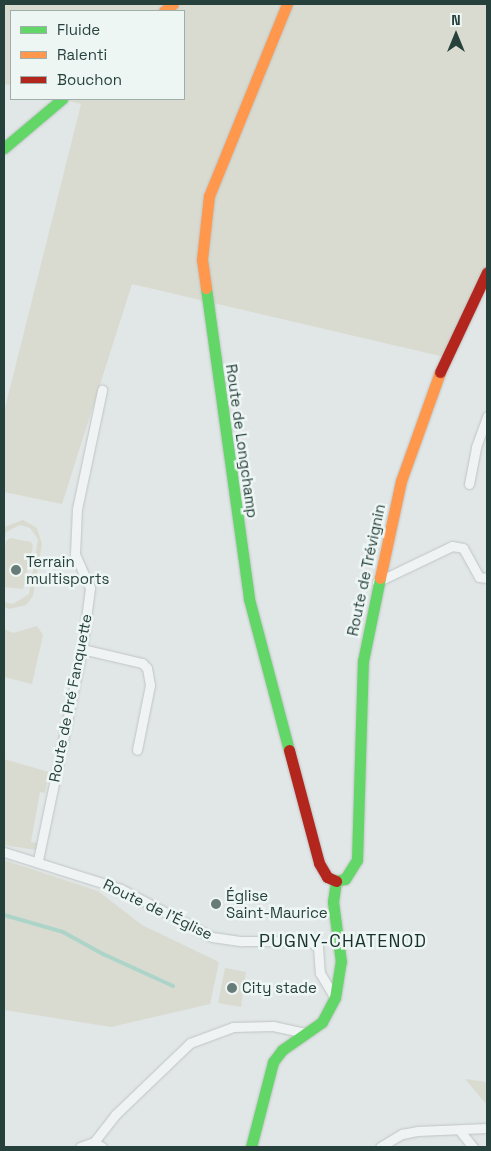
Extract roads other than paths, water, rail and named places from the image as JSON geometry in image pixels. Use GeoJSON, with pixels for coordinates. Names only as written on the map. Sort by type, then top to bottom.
{"type":"FeatureCollection","features":[{"type":"Feature","properties":{"kind":"street","name":"Route de Longchamp"},"geometry":{"type":"LineString","coordinates":[[287,4],[209,196],[202,259],[249,599],[319,863],[327,877],[336,881]]}},
{"type":"Feature","properties":{"kind":"street"},"geometry":{"type":"LineString","coordinates":[[4,148],[61,100]]}},
{"type":"Feature","properties":{"kind":"street","name":"Route de Trévignin"},"geometry":{"type":"LineString","coordinates":[[336,881],[352,872],[357,860],[360,690],[377,582],[407,463],[445,358],[487,272]]}},
{"type":"Feature","properties":{"kind":"street","name":"Route de Pré Fanquette"},"geometry":{"type":"LineString","coordinates":[[38,860],[82,649],[90,588],[75,554],[76,509],[102,390]]}},
{"type":"Feature","properties":{"kind":"street"},"geometry":{"type":"LineString","coordinates":[[469,484],[476,447],[487,416]]}},
{"type":"Feature","properties":{"kind":"street"},"geometry":{"type":"LineString","coordinates":[[377,582],[452,546],[463,548],[479,577],[487,578]]}},
{"type":"Feature","properties":{"kind":"street"},"geometry":{"type":"LineString","coordinates":[[82,649],[142,662],[148,668],[150,685],[136,750]]}},
{"type":"Feature","properties":{"kind":"street","name":"Route de l'Église"},"geometry":{"type":"LineString","coordinates":[[4,852],[38,860],[121,889],[212,937],[242,941],[309,941],[318,947],[320,974],[334,998]]}},
{"type":"Feature","properties":{"kind":"street"},"geometry":{"type":"LineString","coordinates":[[251,1147],[273,1062],[282,1050],[322,1022],[334,998],[341,962],[333,902],[336,881]]}},
{"type":"Feature","properties":{"kind":"street"},"geometry":{"type":"LineString","coordinates":[[80,1147],[98,1145],[115,1115],[190,1042],[233,1027],[273,1026],[307,1033]]}},
{"type":"Feature","properties":{"kind":"street"},"geometry":{"type":"LineString","coordinates":[[380,1147],[402,1134],[487,1128]]}},
{"type":"Feature","properties":{"kind":"street"},"geometry":{"type":"LineString","coordinates":[[460,1131],[473,1147]]}},
{"type":"Feature","properties":{"kind":"waterway"},"geometry":{"type":"LineString","coordinates":[[4,915],[63,932],[103,954],[173,986]]}},
{"type":"Feature","properties":{"kind":"place","name":"Terrain multisports"},"geometry":{"type":"Point","coordinates":[16,570]}},
{"type":"Feature","properties":{"kind":"place","name":"Église Saint-Maurice"},"geometry":{"type":"Point","coordinates":[216,904]}},
{"type":"Feature","properties":{"kind":"place","name":"City stade"},"geometry":{"type":"Point","coordinates":[232,988]}},
{"type":"Feature","properties":{"kind":"district","name":"PUGNY-CHATENOD"},"geometry":{"type":"Point","coordinates":[343,941]}}]}
